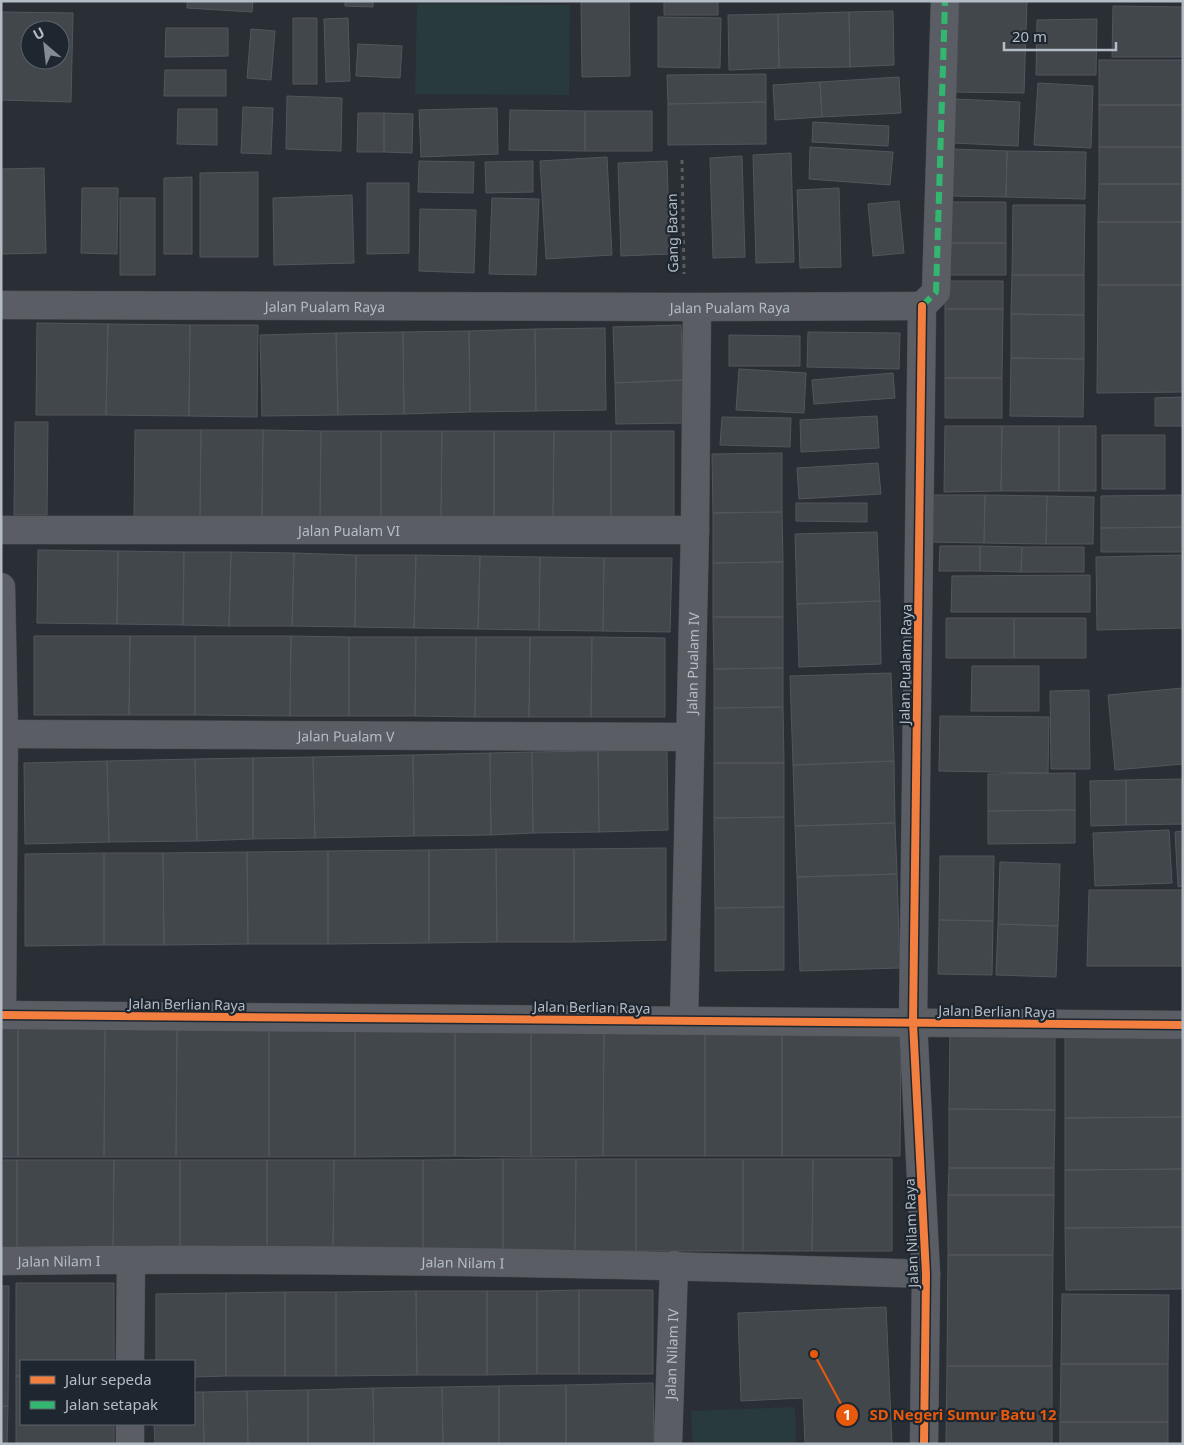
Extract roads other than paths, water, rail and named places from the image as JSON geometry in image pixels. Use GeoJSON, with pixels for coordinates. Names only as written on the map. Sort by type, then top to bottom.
{"type":"FeatureCollection","features":[{"type":"Feature","properties":{"kind":"street"},"geometry":{"type":"LineString","coordinates":[[922,306],[936,292],[945,1]]}},
{"type":"Feature","properties":{"kind":"street","name":"Jalan Pualam Raya"},"geometry":{"type":"LineString","coordinates":[[2,309],[922,306],[913,1022]]}},
{"type":"Feature","properties":{"kind":"street","name":"Jalan Pualam IV"},"geometry":{"type":"LineString","coordinates":[[684,1021],[695,530],[690,307]]}},
{"type":"Feature","properties":{"kind":"street","name":"Jalan Pualam VI"},"geometry":{"type":"LineString","coordinates":[[1,530],[695,530]]}},
{"type":"Feature","properties":{"kind":"street"},"geometry":{"type":"LineString","coordinates":[[1,586],[4,734],[2,1014]]}},
{"type":"Feature","properties":{"kind":"street","name":"Jalan Pualam V"},"geometry":{"type":"LineString","coordinates":[[4,734],[690,737]]}},
{"type":"Feature","properties":{"kind":"street","name":"Jalan Berlian Raya"},"geometry":{"type":"LineString","coordinates":[[2,1014],[1183,1025]]}},
{"type":"Feature","properties":{"kind":"street","name":"Jalan Nilam Raya"},"geometry":{"type":"LineString","coordinates":[[913,1022],[926,1274],[924,1444]]}},
{"type":"Feature","properties":{"kind":"street"},"geometry":{"type":"LineString","coordinates":[[130,1360],[131,1260]]}},
{"type":"Feature","properties":{"kind":"street","name":"Jalan Nilam I"},"geometry":{"type":"LineString","coordinates":[[1,1262],[131,1260],[674,1265],[926,1274]]}},
{"type":"Feature","properties":{"kind":"street","name":"Jalan Nilam IV"},"geometry":{"type":"LineString","coordinates":[[668,1444],[674,1265]]}},
{"type":"Feature","properties":{"kind":"street"},"geometry":{"type":"LineString","coordinates":[[130,1425],[130,1444]]}},
{"type":"Feature","properties":{"kind":"place","name":"SD Negeri Sumur Batu 12"},"geometry":{"type":"Point","coordinates":[814,1354]}}]}
